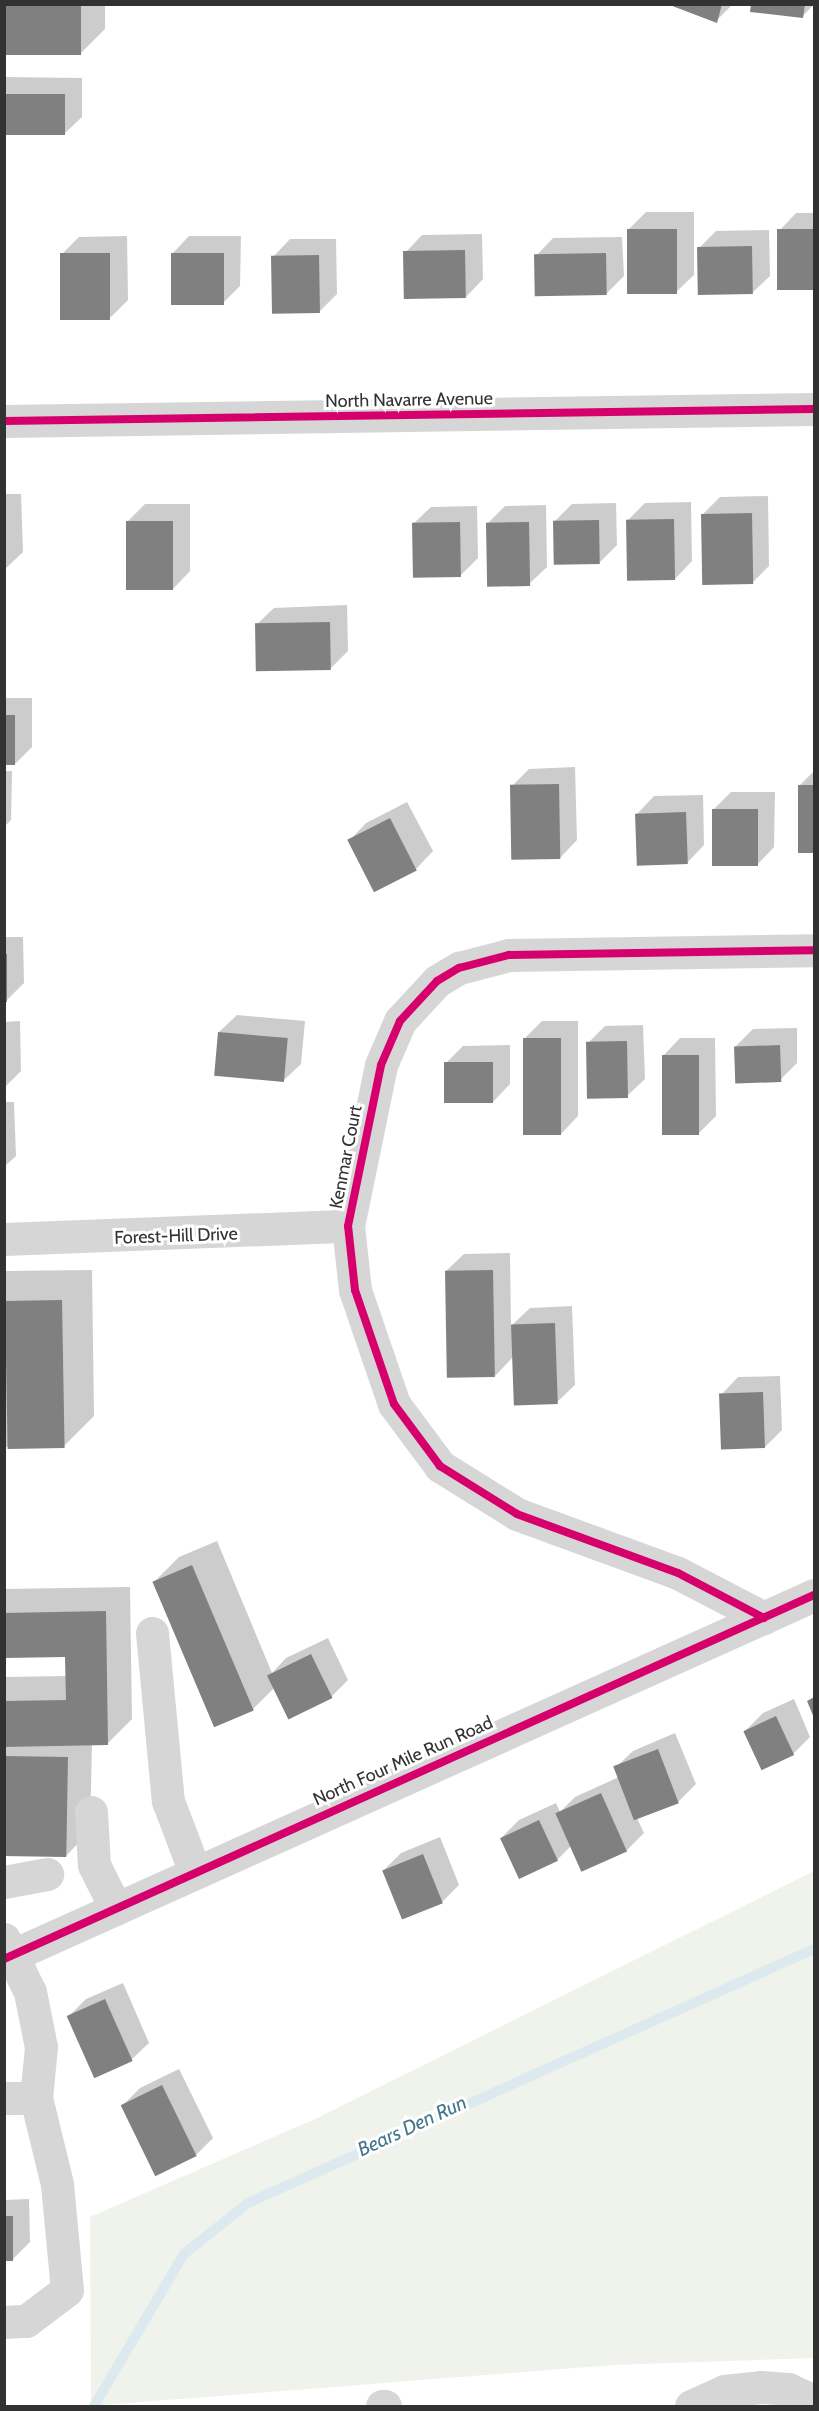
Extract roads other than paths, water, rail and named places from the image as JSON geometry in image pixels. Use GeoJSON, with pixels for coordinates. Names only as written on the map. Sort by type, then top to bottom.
{"type":"FeatureCollection","features":[{"type":"Feature","properties":{"kind":"street","name":"North Navarre Avenue"},"geometry":{"type":"LineString","coordinates":[[4,421],[814,409]]}},
{"type":"Feature","properties":{"kind":"street","name":"Kenmar Court"},"geometry":{"type":"LineString","coordinates":[[764,1618],[678,1573],[517,1514],[440,1466],[394,1404],[355,1290],[348,1226],[381,1065],[400,1021],[437,981],[459,968],[509,955],[814,950]]}},
{"type":"Feature","properties":{"kind":"street","name":"Forest-Hill Drive"},"geometry":{"type":"LineString","coordinates":[[4,1239],[267,1233],[348,1226]]}},
{"type":"Feature","properties":{"kind":"street","name":"North Four Mile Run Road"},"geometry":{"type":"LineString","coordinates":[[8,1951],[116,1908],[814,1595]]}},
{"type":"Feature","properties":{"kind":"street"},"geometry":{"type":"LineString","coordinates":[[152,1633],[168,1801],[195,1872]]}},
{"type":"Feature","properties":{"kind":"street"},"geometry":{"type":"LineString","coordinates":[[91,1812],[94,1865],[116,1908]]}},
{"type":"Feature","properties":{"kind":"street"},"geometry":{"type":"LineString","coordinates":[[4,1882],[47,1874]]}},
{"type":"Feature","properties":{"kind":"street"},"geometry":{"type":"LineString","coordinates":[[4,2322],[26,2321],[67,2290],[57,2184],[20,2098],[41,2047],[8,1951]]}},
{"type":"Feature","properties":{"kind":"street"},"geometry":{"type":"LineString","coordinates":[[691,2406],[724,2391],[761,2387],[788,2388],[814,2401]]}},
{"type":"Feature","properties":{"kind":"waterway","name":"Bears Den Run"},"geometry":{"type":"LineString","coordinates":[[94,2406],[184,2254],[248,2203],[814,1949]]}}]}
